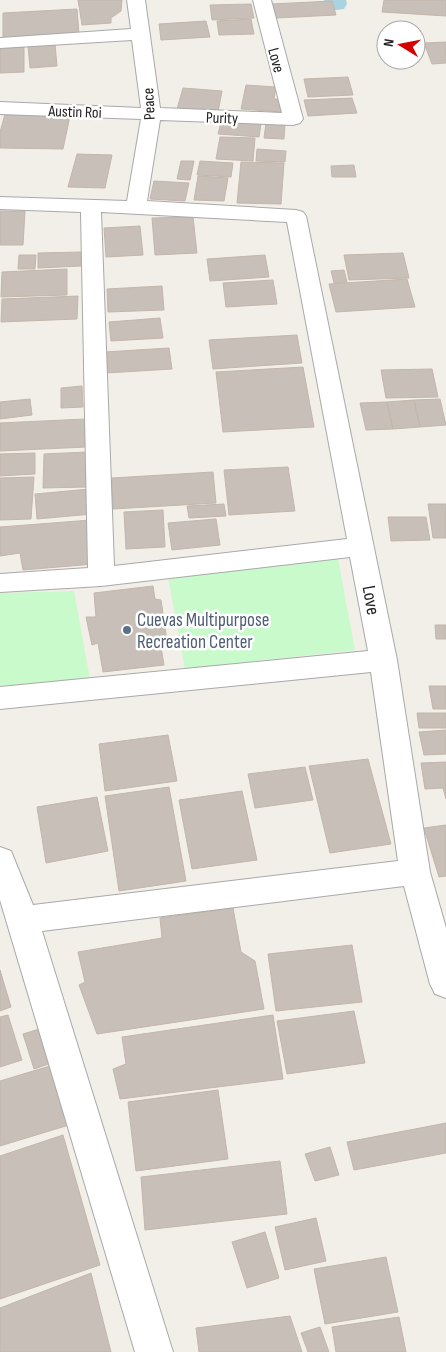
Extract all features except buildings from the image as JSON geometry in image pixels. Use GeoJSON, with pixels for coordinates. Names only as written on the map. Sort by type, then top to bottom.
{"type":"FeatureCollection","features":[{"type":"Feature","properties":{"kind":"street","name":"Peace"},"geometry":{"type":"LineString","coordinates":[[136,0],[151,114],[136,207]]}},
{"type":"Feature","properties":{"kind":"street","name":"Love"},"geometry":{"type":"LineString","coordinates":[[262,0],[293,119]]}},
{"type":"Feature","properties":{"kind":"street"},"geometry":{"type":"LineString","coordinates":[[0,43],[141,34]]}},
{"type":"Feature","properties":{"kind":"street","name":"Austin Roi"},"geometry":{"type":"LineString","coordinates":[[0,108],[151,114]]}},
{"type":"Feature","properties":{"kind":"street","name":"Purity"},"geometry":{"type":"LineString","coordinates":[[151,114],[293,119]]}},
{"type":"Feature","properties":{"kind":"street"},"geometry":{"type":"LineString","coordinates":[[0,203],[136,207]]}},
{"type":"Feature","properties":{"kind":"street"},"geometry":{"type":"LineString","coordinates":[[91,205],[102,577]]}},
{"type":"Feature","properties":{"kind":"street","name":"Love"},"geometry":{"type":"LineString","coordinates":[[136,207],[296,216],[383,660],[415,872],[446,984]]}},
{"type":"Feature","properties":{"kind":"street"},"geometry":{"type":"LineString","coordinates":[[0,583],[102,577],[362,546]]}},
{"type":"Feature","properties":{"kind":"street"},"geometry":{"type":"LineString","coordinates":[[0,698],[383,660]]}},
{"type":"Feature","properties":{"kind":"street"},"geometry":{"type":"LineString","coordinates":[[0,860],[23,920],[154,1352]]}},
{"type":"Feature","properties":{"kind":"street"},"geometry":{"type":"LineString","coordinates":[[23,920],[415,872]]}},
{"type":"Feature","properties":{"kind":"green space"},"geometry":{"type":"Polygon","coordinates":[[[338,559],[355,650],[185,669],[168,577],[338,559]]]}},
{"type":"Feature","properties":{"kind":"green space"},"geometry":{"type":"Polygon","coordinates":[[[74,591],[90,679],[0,686],[0,593],[74,591]]]}},
{"type":"Feature","properties":{"kind":"waterway"},"geometry":{"type":"LineString","coordinates":[[335,0],[336,4]]}},
{"type":"Feature","properties":{"kind":"place","name":"Cuevas Multipurpose Recreation Center"},"geometry":{"type":"Point","coordinates":[127,630]}}]}
